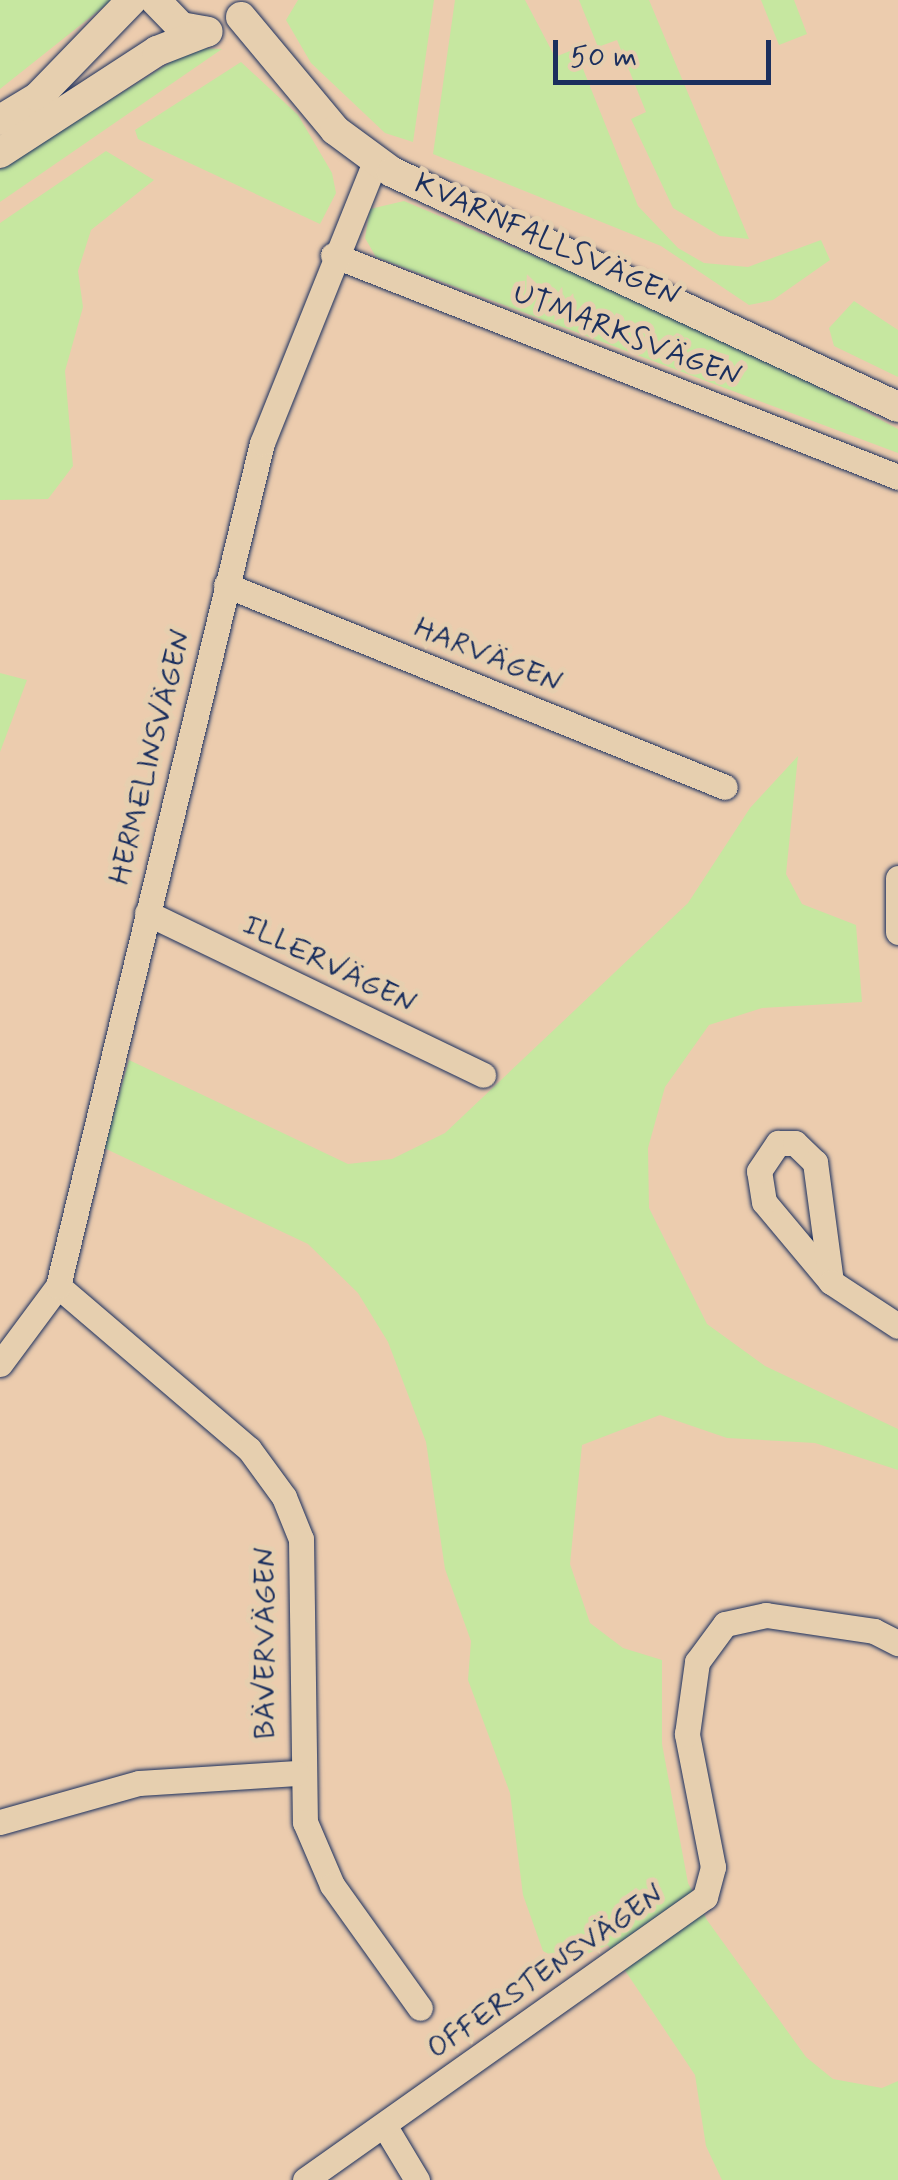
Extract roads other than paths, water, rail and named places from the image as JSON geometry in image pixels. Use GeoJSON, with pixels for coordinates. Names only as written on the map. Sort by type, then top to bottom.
{"type":"FeatureCollection","features":[{"type":"Feature","properties":{"kind":"street"},"geometry":{"type":"LineString","coordinates":[[0,120],[38,97],[132,0]]}},
{"type":"Feature","properties":{"kind":"street"},"geometry":{"type":"LineString","coordinates":[[155,0],[170,21],[206,32]]}},
{"type":"Feature","properties":{"kind":"street"},"geometry":{"type":"LineString","coordinates":[[0,153],[157,52],[206,32],[246,8]]}},
{"type":"Feature","properties":{"kind":"street","name":"KVARNFALLSVÄGEN"},"geometry":{"type":"LineString","coordinates":[[246,8],[335,130],[376,162],[898,407]]}},
{"type":"Feature","properties":{"kind":"street","name":"HERMELINSVÄGEN"},"geometry":{"type":"LineString","coordinates":[[0,1364],[58,1286],[262,443],[333,256],[376,162]]}},
{"type":"Feature","properties":{"kind":"street","name":"UTMARKSVÄGEN"},"geometry":{"type":"LineString","coordinates":[[333,256],[898,476]]}},
{"type":"Feature","properties":{"kind":"street","name":"HARVÄGEN"},"geometry":{"type":"LineString","coordinates":[[226,585],[725,786]]}},
{"type":"Feature","properties":{"kind":"street"},"geometry":{"type":"LineString","coordinates":[[898,878],[898,932]]}},
{"type":"Feature","properties":{"kind":"street","name":"ILLERVÄGEN"},"geometry":{"type":"LineString","coordinates":[[147,913],[483,1075]]}},
{"type":"Feature","properties":{"kind":"street"},"geometry":{"type":"LineString","coordinates":[[831,1282],[815,1162],[795,1143],[778,1143],[759,1171],[764,1202],[831,1282],[898,1326]]}},
{"type":"Feature","properties":{"kind":"street","name":"BÄVERVÄGEN"},"geometry":{"type":"LineString","coordinates":[[58,1286],[249,1450],[284,1497],[302,1554],[297,1773],[305,1822],[332,1884],[420,2008]]}},
{"type":"Feature","properties":{"kind":"street","name":"OFFERSTENSVÄGEN"},"geometry":{"type":"LineString","coordinates":[[304,2180],[705,1897],[714,1867],[687,1734],[697,1662],[725,1624],[766,1616],[874,1630],[898,1643]]}},
{"type":"Feature","properties":{"kind":"street"},"geometry":{"type":"LineString","coordinates":[[0,1822],[157,1780],[297,1773]]}},
{"type":"Feature","properties":{"kind":"street"},"geometry":{"type":"LineString","coordinates":[[384,2125],[417,2180]]}}]}
